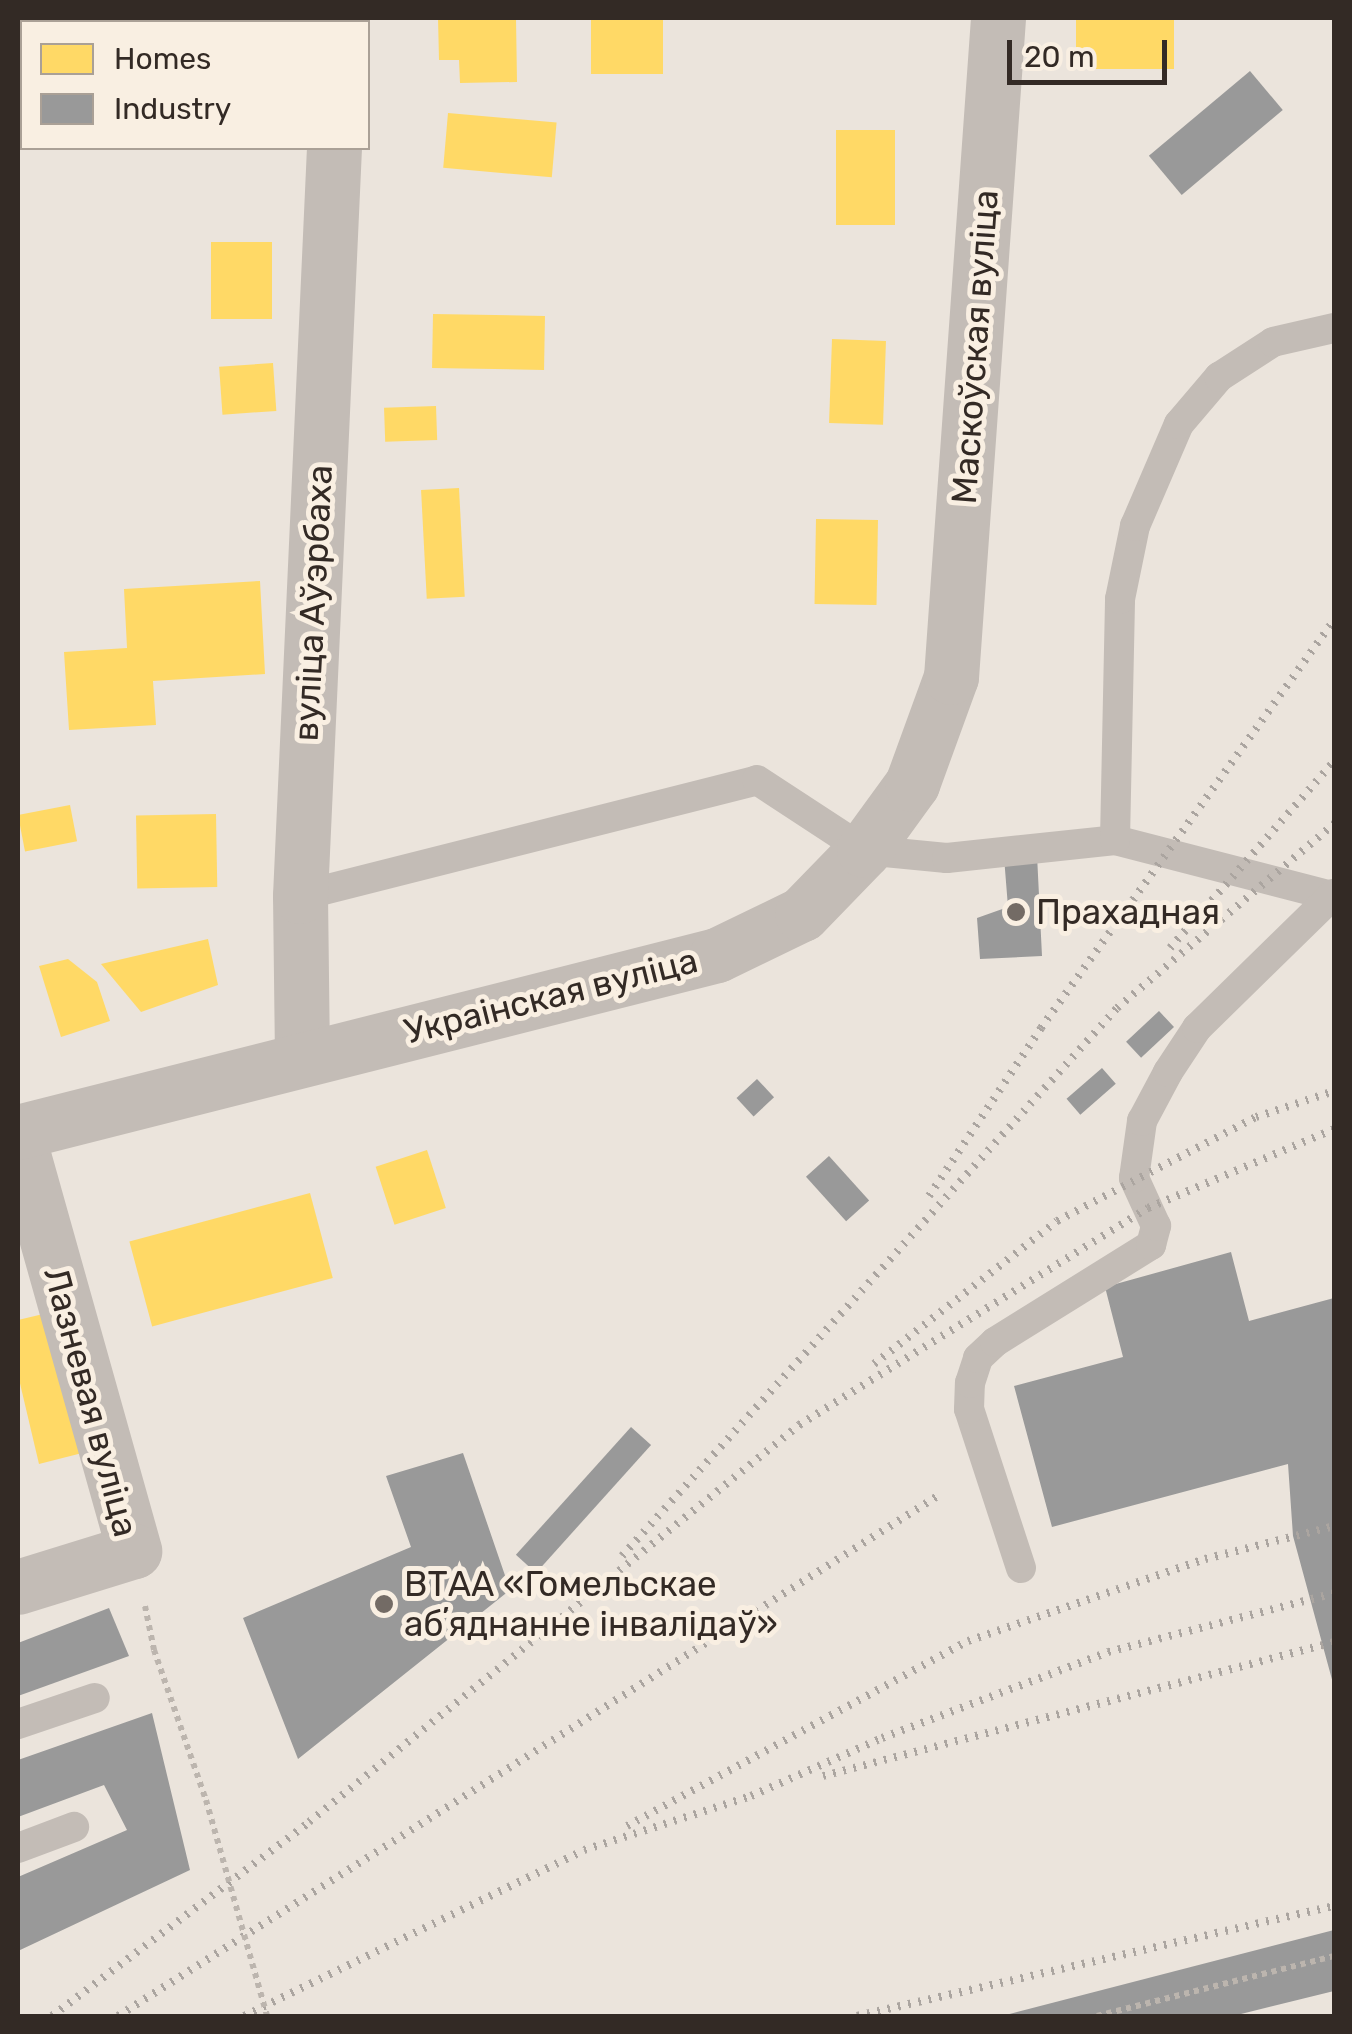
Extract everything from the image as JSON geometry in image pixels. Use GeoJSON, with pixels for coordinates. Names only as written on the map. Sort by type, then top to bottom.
{"type":"FeatureCollection","features":[{"type":"Feature","properties":{"kind":"street","name":"Маскоўская вуліца"},"geometry":{"type":"LineString","coordinates":[[951,676],[998,18]]}},
{"type":"Feature","properties":{"kind":"street","name":"вуліца Аўэрбаха"},"geometry":{"type":"LineString","coordinates":[[302,1058],[300,896],[334,150]]}},
{"type":"Feature","properties":{"kind":"street","name":"Украінская вуліца"},"geometry":{"type":"LineString","coordinates":[[18,1135],[302,1058],[717,955],[802,914],[864,850],[912,784],[951,676]]}},
{"type":"Feature","properties":{"kind":"street","name":"Лазневая вуліца"},"geometry":{"type":"LineString","coordinates":[[18,1135],[134,1551],[18,1587]]}},
{"type":"Feature","properties":{"kind":"lane"},"geometry":{"type":"LineString","coordinates":[[1114,840],[1120,598],[1135,526],[1179,424],[1219,377],[1273,342],[1334,328]]}},
{"type":"Feature","properties":{"kind":"lane"},"geometry":{"type":"LineString","coordinates":[[300,896],[757,780],[864,850],[918,859],[947,858],[1114,840],[1333,895]]}},
{"type":"Feature","properties":{"kind":"lane"},"geometry":{"type":"LineString","coordinates":[[1021,1568],[969,1409],[970,1383],[978,1358],[995,1342],[1151,1245],[1156,1226],[1134,1178],[1142,1121],[1197,1028],[1333,895]]}},
{"type":"Feature","properties":{"kind":"lane"},"geometry":{"type":"LineString","coordinates":[[18,1724],[95,1698]]}},
{"type":"Feature","properties":{"kind":"lane"},"geometry":{"type":"LineString","coordinates":[[18,1848],[74,1826]]}},
{"type":"Feature","properties":{"kind":"path"},"geometry":{"type":"LineString","coordinates":[[154,1650],[206,1800],[267,2016]]}},
{"type":"Feature","properties":{"kind":"path"},"geometry":{"type":"LineString","coordinates":[[1098,2016],[1334,1956]]}},
{"type":"Feature","properties":{"kind":"building: Homes"},"geometry":{"type":"Polygon","coordinates":[[[438,18],[516,18],[517,82],[460,83],[459,60],[439,60],[438,18]]]}},
{"type":"Feature","properties":{"kind":"building: Homes"},"geometry":{"type":"Polygon","coordinates":[[[591,18],[663,18],[663,74],[591,74],[591,18]]]}},
{"type":"Feature","properties":{"kind":"building: Homes"},"geometry":{"type":"Polygon","coordinates":[[[1076,18],[1174,18],[1174,69],[1076,69],[1076,18]]]}},
{"type":"Feature","properties":{"kind":"building: Homes"},"geometry":{"type":"Polygon","coordinates":[[[448,113],[557,122],[552,177],[443,168],[448,113]]]}},
{"type":"Feature","properties":{"kind":"building: Homes"},"geometry":{"type":"Polygon","coordinates":[[[836,130],[895,130],[895,225],[836,225],[836,130]]]}},
{"type":"Feature","properties":{"kind":"building: Homes"},"geometry":{"type":"Polygon","coordinates":[[[211,242],[272,242],[272,319],[211,319],[211,242]]]}},
{"type":"Feature","properties":{"kind":"building: Homes"},"geometry":{"type":"Polygon","coordinates":[[[433,314],[545,316],[544,370],[432,368],[433,314]]]}},
{"type":"Feature","properties":{"kind":"building: Homes"},"geometry":{"type":"Polygon","coordinates":[[[832,339],[886,341],[883,425],[829,423],[832,339]]]}},
{"type":"Feature","properties":{"kind":"building: Homes"},"geometry":{"type":"Polygon","coordinates":[[[273,363],[276,411],[222,415],[219,367],[273,363]]]}},
{"type":"Feature","properties":{"kind":"building: Homes"},"geometry":{"type":"Polygon","coordinates":[[[436,406],[437,440],[385,442],[384,408],[436,406]]]}},
{"type":"Feature","properties":{"kind":"building: Homes"},"geometry":{"type":"Polygon","coordinates":[[[459,488],[465,597],[427,599],[421,490],[459,488]]]}},
{"type":"Feature","properties":{"kind":"building: Homes"},"geometry":{"type":"Polygon","coordinates":[[[816,519],[878,520],[877,605],[815,604],[816,519]]]}},
{"type":"Feature","properties":{"kind":"building: Homes"},"geometry":{"type":"Polygon","coordinates":[[[260,581],[265,674],[153,681],[156,725],[69,730],[64,652],[127,648],[124,589],[260,581]]]}},
{"type":"Feature","properties":{"kind":"building: Homes"},"geometry":{"type":"Polygon","coordinates":[[[70,805],[77,841],[25,851],[18,815],[70,805]]]}},
{"type":"Feature","properties":{"kind":"building: Homes"},"geometry":{"type":"Polygon","coordinates":[[[216,814],[217,887],[137,888],[136,815],[216,814]]]}},
{"type":"Feature","properties":{"kind":"building: Homes"},"geometry":{"type":"Polygon","coordinates":[[[208,939],[218,985],[141,1012],[101,964],[208,939]]]}},
{"type":"Feature","properties":{"kind":"building: Homes"},"geometry":{"type":"Polygon","coordinates":[[[68,959],[97,982],[110,1021],[61,1037],[39,966],[68,959]]]}},
{"type":"Feature","properties":{"kind":"building: Homes"},"geometry":{"type":"Polygon","coordinates":[[[427,1150],[446,1208],[394,1225],[376,1167],[427,1150]]]}},
{"type":"Feature","properties":{"kind":"building: Homes"},"geometry":{"type":"Polygon","coordinates":[[[310,1193],[333,1278],[152,1326],[129,1241],[310,1193]]]}},
{"type":"Feature","properties":{"kind":"building: Homes"},"geometry":{"type":"Polygon","coordinates":[[[60,1310],[94,1450],[39,1464],[18,1375],[18,1320],[60,1310]]]}},
{"type":"Feature","properties":{"kind":"building: Industry"},"geometry":{"type":"Polygon","coordinates":[[[1250,71],[1283,110],[1182,195],[1149,156],[1250,71]]]}},
{"type":"Feature","properties":{"kind":"building: Industry","name":"Прахадная"},"geometry":{"type":"Polygon","coordinates":[[[1037,855],[1042,956],[980,959],[977,918],[1008,907],[1004,857],[1037,855]]]}},
{"type":"Feature","properties":{"kind":"building: Industry"},"geometry":{"type":"Polygon","coordinates":[[[1159,1011],[1174,1027],[1141,1058],[1126,1042],[1159,1011]]]}},
{"type":"Feature","properties":{"kind":"building: Industry"},"geometry":{"type":"Polygon","coordinates":[[[1102,1068],[1116,1084],[1080,1115],[1067,1099],[1102,1068]]]}},
{"type":"Feature","properties":{"kind":"building: Industry"},"geometry":{"type":"Polygon","coordinates":[[[757,1079],[774,1097],[754,1116],[737,1098],[757,1079]]]}},
{"type":"Feature","properties":{"kind":"building: Industry"},"geometry":{"type":"Polygon","coordinates":[[[829,1156],[869,1201],[846,1221],[806,1177],[829,1156]]]}},
{"type":"Feature","properties":{"kind":"building: Industry"},"geometry":{"type":"Polygon","coordinates":[[[1231,1252],[1249,1321],[1334,1298],[1334,1687],[1293,1536],[1288,1464],[1052,1527],[1014,1386],[1123,1357],[1105,1287],[1231,1252]]]}},
{"type":"Feature","properties":{"kind":"building: Industry"},"geometry":{"type":"Polygon","coordinates":[[[631,1427],[651,1445],[536,1573],[516,1555],[631,1427]]]}},
{"type":"Feature","properties":{"kind":"building: Industry","name":"ВТАА «Гомельскае абʼяднанне інвалідаў»"},"geometry":{"type":"Polygon","coordinates":[[[463,1453],[510,1590],[298,1759],[243,1618],[411,1547],[386,1476],[463,1453]]]}},
{"type":"Feature","properties":{"kind":"building: Industry"},"geometry":{"type":"Polygon","coordinates":[[[109,1608],[129,1656],[18,1696],[18,1643],[109,1608]]]}},
{"type":"Feature","properties":{"kind":"building: Industry"},"geometry":{"type":"Polygon","coordinates":[[[152,1713],[190,1870],[18,1951],[18,1877],[127,1830],[104,1785],[18,1817],[18,1760],[152,1713]]]}},
{"type":"Feature","properties":{"kind":"building: Industry"},"geometry":{"type":"Polygon","coordinates":[[[1334,1930],[1334,1991],[1233,2016],[1002,2016],[1334,1930]]]}},
{"type":"Feature","properties":{"kind":"railway"},"geometry":{"type":"LineString","coordinates":[[929,1196],[1041,1028],[1334,620]]}},
{"type":"Feature","properties":{"kind":"railway"},"geometry":{"type":"LineString","coordinates":[[1170,948],[1334,761]]}},
{"type":"Feature","properties":{"kind":"railway"},"geometry":{"type":"LineString","coordinates":[[622,1556],[1117,1008],[1334,824]]}},
{"type":"Feature","properties":{"kind":"railway"},"geometry":{"type":"LineString","coordinates":[[874,1364],[1057,1221],[1256,1117],[1334,1091]]}},
{"type":"Feature","properties":{"kind":"railway"},"geometry":{"type":"LineString","coordinates":[[52,2016],[309,1822],[799,1425],[1148,1208],[1334,1129]]}},
{"type":"Feature","properties":{"kind":"railway"},"geometry":{"type":"LineString","coordinates":[[118,2016],[942,1493]]}},
{"type":"Feature","properties":{"kind":"railway"},"geometry":{"type":"LineString","coordinates":[[627,1826],[968,1641],[1205,1559],[1334,1526]]}},
{"type":"Feature","properties":{"kind":"railway"},"geometry":{"type":"LineString","coordinates":[[244,2016],[584,1850],[751,1796],[882,1738],[1108,1652],[1334,1593]]}},
{"type":"Feature","properties":{"kind":"railway"},"geometry":{"type":"LineString","coordinates":[[823,1776],[1334,1642]]}},
{"type":"Feature","properties":{"kind":"railway"},"geometry":{"type":"LineString","coordinates":[[857,2016],[1334,1906]]}},
{"type":"Feature","properties":{"kind":"place","name":"Прахадная"},"geometry":{"type":"Point","coordinates":[1016,912]}},
{"type":"Feature","properties":{"kind":"place","name":"ВТАА «Гомельскае абʼяднанне інвалідаў»"},"geometry":{"type":"Point","coordinates":[384,1604]}}]}
